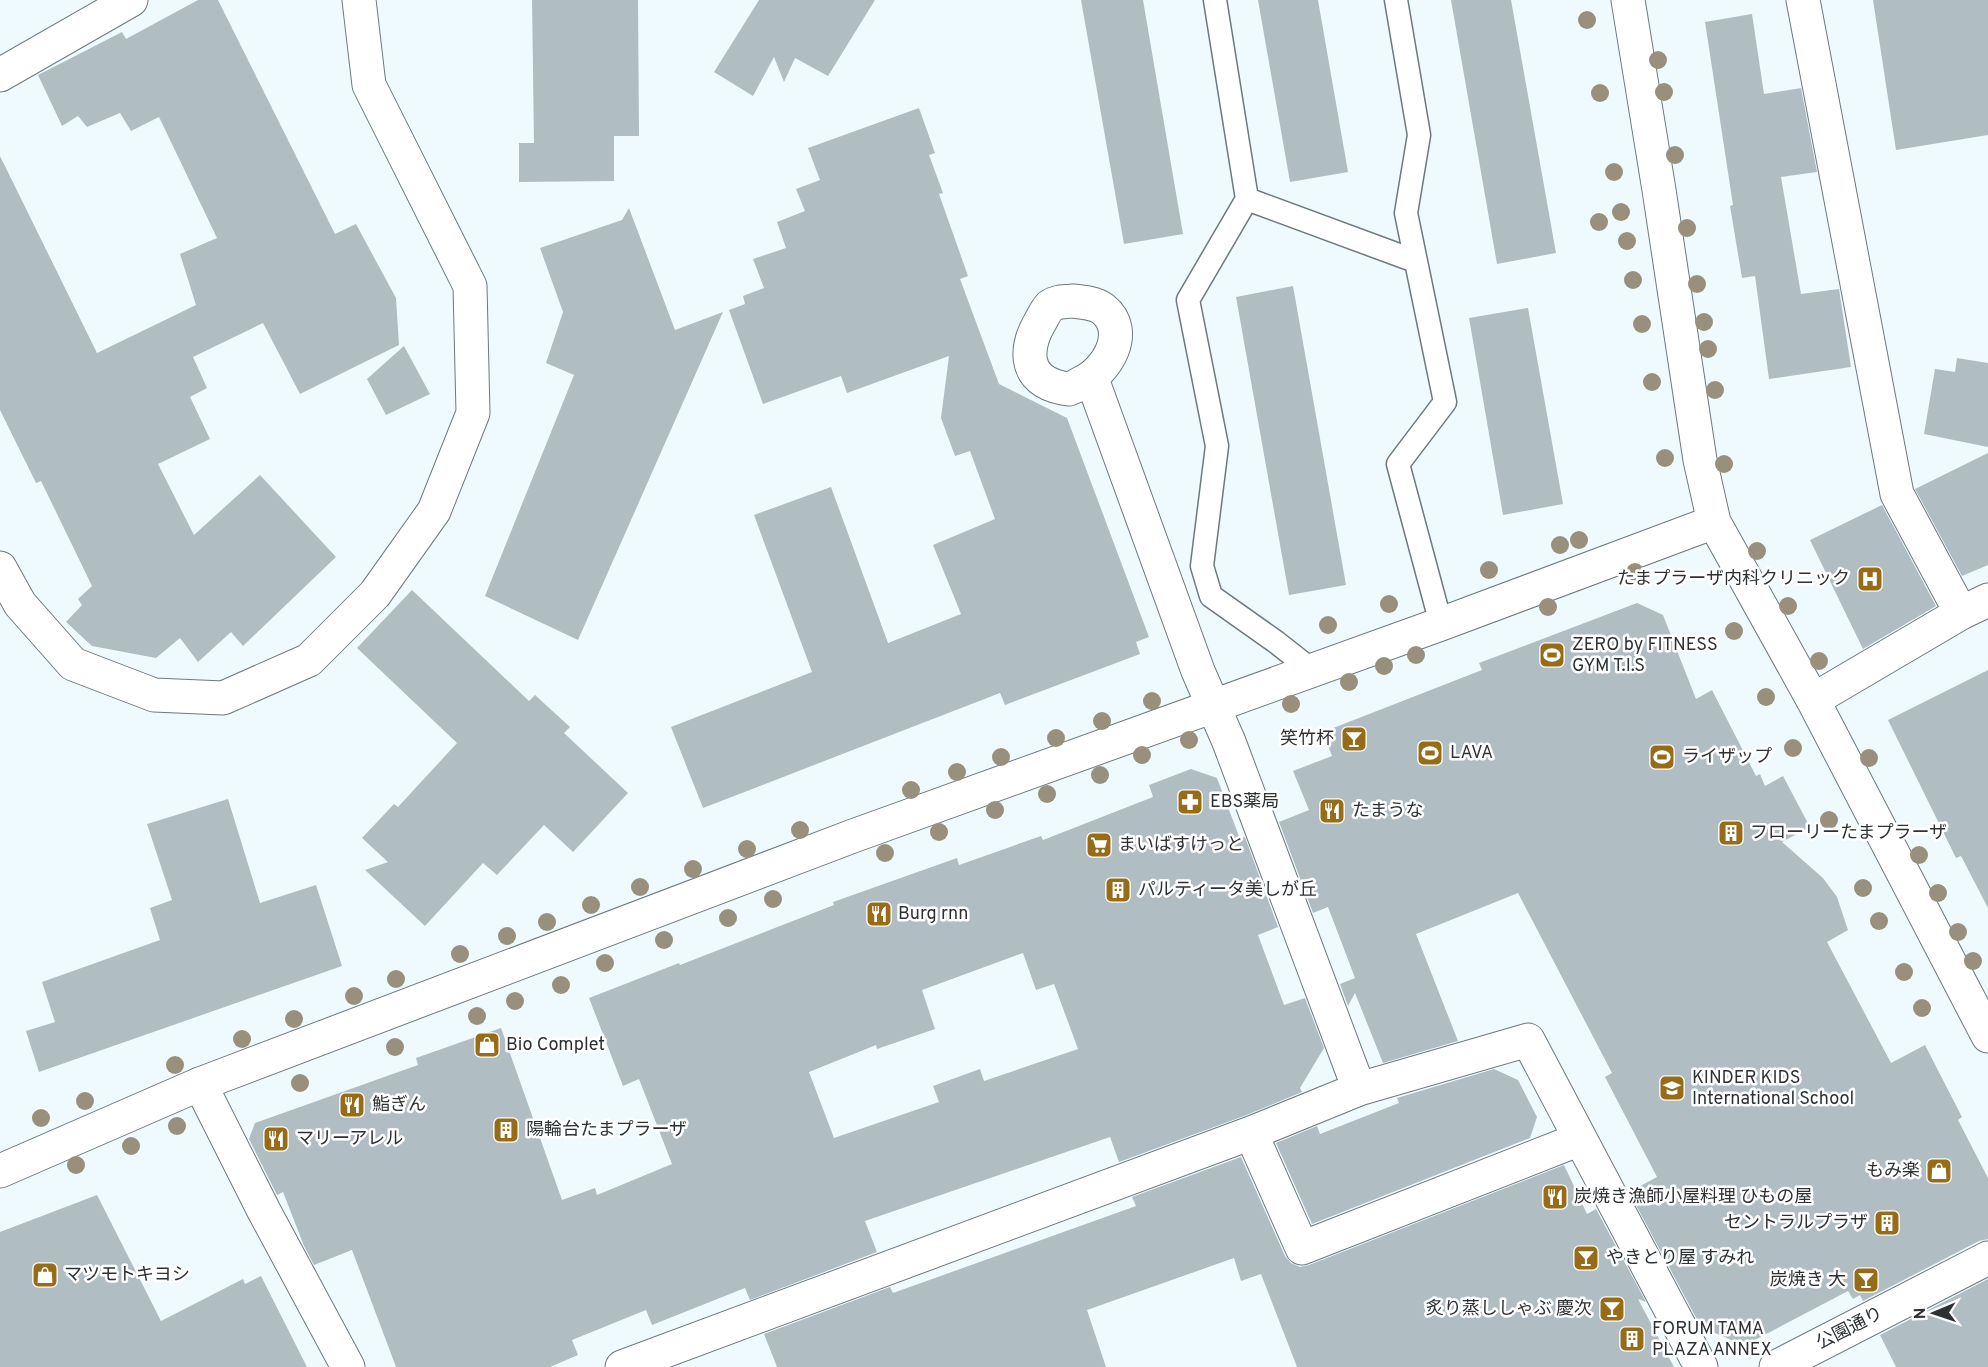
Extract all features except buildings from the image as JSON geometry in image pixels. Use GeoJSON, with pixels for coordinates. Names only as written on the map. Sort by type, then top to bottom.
{"type":"FeatureCollection","features":[{"type":"Feature","properties":{"kind":"street"},"geometry":{"type":"LineString","coordinates":[[0,75],[131,0]]}},
{"type":"Feature","properties":{"kind":"street"},"geometry":{"type":"LineString","coordinates":[[0,568],[20,604],[73,664],[154,695],[223,698],[309,660],[375,594],[434,511],[473,413],[470,286],[369,85],[359,0]]}},
{"type":"Feature","properties":{"kind":"street"},"geometry":{"type":"LineString","coordinates":[[1628,0],[1700,460],[1714,522],[1813,700],[1988,1036]]}},
{"type":"Feature","properties":{"kind":"street"},"geometry":{"type":"LineString","coordinates":[[1803,0],[1897,494],[1974,606],[1813,700]]}},
{"type":"Feature","properties":{"kind":"street"},"geometry":{"type":"LineString","coordinates":[[1092,379],[1198,671],[1229,742],[1359,1089]]}},
{"type":"Feature","properties":{"kind":"street"},"geometry":{"type":"LineString","coordinates":[[0,1171],[200,1084],[853,836],[1442,624],[1714,522]]}},
{"type":"Feature","properties":{"kind":"street"},"geometry":{"type":"LineString","coordinates":[[622,1367],[1251,1133],[1359,1089],[1528,1040],[1701,1367]]}},
{"type":"Feature","properties":{"kind":"street"},"geometry":{"type":"LineString","coordinates":[[200,1084],[264,1211],[348,1367]]}},
{"type":"Feature","properties":{"kind":"street"},"geometry":{"type":"LineString","coordinates":[[1251,1133],[1302,1248],[1580,1139]]}},
{"type":"Feature","properties":{"kind":"street","name":"公園通り"},"geometry":{"type":"LineString","coordinates":[[1776,1367],[1988,1258]]}},
{"type":"Feature","properties":{"kind":"lane"},"geometry":{"type":"LineString","coordinates":[[1215,0],[1247,200],[1188,300],[1217,446],[1202,566],[1211,596],[1313,671]]}},
{"type":"Feature","properties":{"kind":"lane"},"geometry":{"type":"LineString","coordinates":[[1396,0],[1419,135],[1406,213],[1445,402],[1398,464],[1442,624]]}},
{"type":"Feature","properties":{"kind":"lane"},"geometry":{"type":"LineString","coordinates":[[1247,200],[1415,261]]}},
{"type":"Feature","properties":{"kind":"place","name":"たまプラーザ内科クリニック"},"geometry":{"type":"Point","coordinates":[1870,579]}},
{"type":"Feature","properties":{"kind":"place","name":"ZERO by FITNESS GYM T.I.S"},"geometry":{"type":"Point","coordinates":[1552,655]}},
{"type":"Feature","properties":{"kind":"place","name":"笑竹杯"},"geometry":{"type":"Point","coordinates":[1354,739]}},
{"type":"Feature","properties":{"kind":"place","name":"LAVA"},"geometry":{"type":"Point","coordinates":[1430,753]}},
{"type":"Feature","properties":{"kind":"place","name":"ライザップ"},"geometry":{"type":"Point","coordinates":[1662,757]}},
{"type":"Feature","properties":{"kind":"place","name":"EBS薬局"},"geometry":{"type":"Point","coordinates":[1190,802]}},
{"type":"Feature","properties":{"kind":"place","name":"たまうな"},"geometry":{"type":"Point","coordinates":[1332,811]}},
{"type":"Feature","properties":{"kind":"place","name":"フローリーたまプラーザ"},"geometry":{"type":"Point","coordinates":[1731,833]}},
{"type":"Feature","properties":{"kind":"place","name":"まいばすけっと"},"geometry":{"type":"Point","coordinates":[1099,845]}},
{"type":"Feature","properties":{"kind":"place","name":"パルティータ美しが丘"},"geometry":{"type":"Point","coordinates":[1118,890]}},
{"type":"Feature","properties":{"kind":"place","name":"Burg rnn"},"geometry":{"type":"Point","coordinates":[879,914]}},
{"type":"Feature","properties":{"kind":"place","name":"Bio Complet"},"geometry":{"type":"Point","coordinates":[487,1045]}},
{"type":"Feature","properties":{"kind":"place","name":"KINDER KIDS International School"},"geometry":{"type":"Point","coordinates":[1672,1088]}},
{"type":"Feature","properties":{"kind":"place","name":"鮨ぎん"},"geometry":{"type":"Point","coordinates":[352,1105]}},
{"type":"Feature","properties":{"kind":"place","name":"陽輪台たまプラーザ"},"geometry":{"type":"Point","coordinates":[506,1130]}},
{"type":"Feature","properties":{"kind":"place","name":"マリーアレル"},"geometry":{"type":"Point","coordinates":[276,1139]}},
{"type":"Feature","properties":{"kind":"place","name":"もみ楽"},"geometry":{"type":"Point","coordinates":[1939,1171]}},
{"type":"Feature","properties":{"kind":"place","name":"炭焼き漁師小屋料理 ひもの屋"},"geometry":{"type":"Point","coordinates":[1555,1197]}},
{"type":"Feature","properties":{"kind":"place","name":"セントラルプラザ"},"geometry":{"type":"Point","coordinates":[1887,1223]}},
{"type":"Feature","properties":{"kind":"place","name":"やきとり屋 すみれ"},"geometry":{"type":"Point","coordinates":[1586,1258]}},
{"type":"Feature","properties":{"kind":"place","name":"マツモトキヨシ"},"geometry":{"type":"Point","coordinates":[45,1275]}},
{"type":"Feature","properties":{"kind":"place","name":"炭焼き 大"},"geometry":{"type":"Point","coordinates":[1866,1280]}},
{"type":"Feature","properties":{"kind":"place","name":"炙り蒸ししゃぶ 慶次"},"geometry":{"type":"Point","coordinates":[1612,1309]}},
{"type":"Feature","properties":{"kind":"place","name":"FORUM TAMA PLAZA ANNEX"},"geometry":{"type":"Point","coordinates":[1632,1339]}}]}
